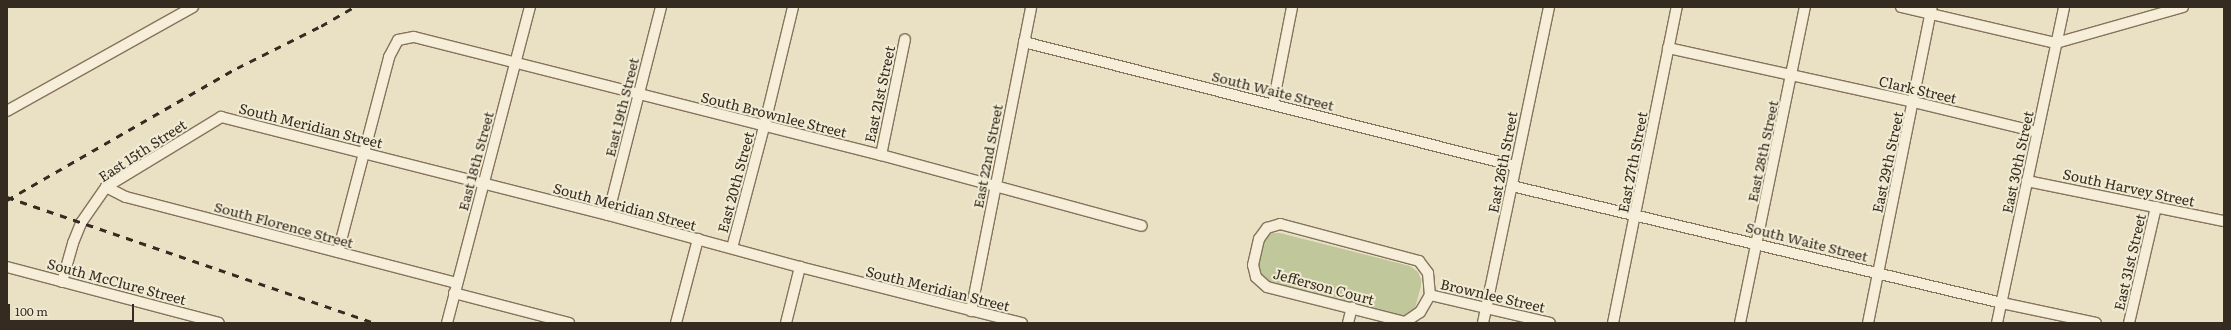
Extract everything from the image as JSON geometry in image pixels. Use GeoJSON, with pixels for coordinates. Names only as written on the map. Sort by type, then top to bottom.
{"type":"FeatureCollection","features":[{"type":"Feature","properties":{"kind":"street"},"geometry":{"type":"LineString","coordinates":[[7,111],[192,7]]}},
{"type":"Feature","properties":{"kind":"street","name":"East 18th Street"},"geometry":{"type":"LineString","coordinates":[[447,323],[530,7]]}},
{"type":"Feature","properties":{"kind":"street","name":"East 19th Street"},"geometry":{"type":"LineString","coordinates":[[608,215],[661,7]]}},
{"type":"Feature","properties":{"kind":"street","name":"East 20th Street"},"geometry":{"type":"LineString","coordinates":[[732,248],[764,127],[793,7]]}},
{"type":"Feature","properties":{"kind":"street","name":"East 22nd Street"},"geometry":{"type":"LineString","coordinates":[[971,311],[1031,7]]}},
{"type":"Feature","properties":{"kind":"street"},"geometry":{"type":"LineString","coordinates":[[1273,104],[1292,7]]}},
{"type":"Feature","properties":{"kind":"street","name":"East 26th Street"},"geometry":{"type":"LineString","coordinates":[[1483,323],[1549,7]]}},
{"type":"Feature","properties":{"kind":"street","name":"East 27th Street"},"geometry":{"type":"LineString","coordinates":[[1613,323],[1636,217],[1677,7]]}},
{"type":"Feature","properties":{"kind":"street","name":"East 28th Street"},"geometry":{"type":"LineString","coordinates":[[1740,323],[1805,7]]}},
{"type":"Feature","properties":{"kind":"street"},"geometry":{"type":"LineString","coordinates":[[1901,7],[1931,11],[2056,43],[2183,7]]}},
{"type":"Feature","properties":{"kind":"street","name":"East 30th Street"},"geometry":{"type":"LineString","coordinates":[[1997,323],[2064,7]]}},
{"type":"Feature","properties":{"kind":"street","name":"East 29th Street"},"geometry":{"type":"LineString","coordinates":[[1868,323],[1914,102],[1931,11]]}},
{"type":"Feature","properties":{"kind":"street","name":"South Brownlee Street"},"geometry":{"type":"LineString","coordinates":[[364,153],[389,57],[398,40],[414,37],[638,93],[764,127],[881,155],[1142,226]]}},
{"type":"Feature","properties":{"kind":"street","name":"East 21st Street"},"geometry":{"type":"LineString","coordinates":[[881,155],[905,39]]}},
{"type":"Feature","properties":{"kind":"street","name":"South Waite Street"},"geometry":{"type":"LineString","coordinates":[[1024,42],[1515,166]]}},
{"type":"Feature","properties":{"kind":"street","name":"Clark Street"},"geometry":{"type":"LineString","coordinates":[[1668,48],[1792,74],[2037,132]]}},
{"type":"Feature","properties":{"kind":"street","name":"South Meridian Street"},"geometry":{"type":"LineString","coordinates":[[221,117],[484,185],[608,215],[800,267],[1022,323]]}},
{"type":"Feature","properties":{"kind":"street","name":"East 15th Street"},"geometry":{"type":"LineString","coordinates":[[62,282],[72,243],[81,223],[106,187],[221,117]]}},
{"type":"Feature","properties":{"kind":"street"},"geometry":{"type":"LineString","coordinates":[[338,252],[364,153]]}},
{"type":"Feature","properties":{"kind":"street","name":"South Harvey Street"},"geometry":{"type":"LineString","coordinates":[[2027,181],[2224,221]]}},
{"type":"Feature","properties":{"kind":"street","name":"South Waite Street"},"geometry":{"type":"LineString","coordinates":[[1512,186],[1636,217],[1757,243],[2002,303],[2096,323]]}},
{"type":"Feature","properties":{"kind":"street","name":"South Florence Street"},"geometry":{"type":"LineString","coordinates":[[106,187],[126,197],[338,252],[569,323]]}},
{"type":"Feature","properties":{"kind":"street","name":"East 31st Street"},"geometry":{"type":"LineString","coordinates":[[2129,323],[2156,207]]}},
{"type":"Feature","properties":{"kind":"street","name":"Jefferson Court"},"geometry":{"type":"LineString","coordinates":[[1280,224],[1418,262],[1428,273],[1430,295],[1420,312],[1405,322],[1352,307],[1267,287],[1256,278],[1253,265],[1258,239],[1267,228],[1280,224]]}},
{"type":"Feature","properties":{"kind":"street","name":"East 20th Street"},"geometry":{"type":"LineString","coordinates":[[676,323],[698,239]]}},
{"type":"Feature","properties":{"kind":"street","name":"South McClure Street"},"geometry":{"type":"LineString","coordinates":[[7,267],[184,318],[219,323]]}},
{"type":"Feature","properties":{"kind":"street"},"geometry":{"type":"LineString","coordinates":[[786,323],[800,267]]}},
{"type":"Feature","properties":{"kind":"street","name":"Brownlee Street"},"geometry":{"type":"LineString","coordinates":[[1430,295],[1550,323]]}},
{"type":"Feature","properties":{"kind":"street"},"geometry":{"type":"LineString","coordinates":[[1348,323],[1352,307]]}},
{"type":"Feature","properties":{"kind":"green space"},"geometry":{"type":"Polygon","coordinates":[[[1272,233],[1280,233],[1410,266],[1418,272],[1421,279],[1421,286],[1415,308],[1411,313],[1403,316],[1394,315],[1263,280],[1256,268],[1261,240],[1272,233]]]}},
{"type":"Feature","properties":{"kind":"railway"},"geometry":{"type":"LineString","coordinates":[[7,200],[237,68],[321,26],[354,7]]}},
{"type":"Feature","properties":{"kind":"railway"},"geometry":{"type":"LineString","coordinates":[[7,197],[376,323]]}}]}
